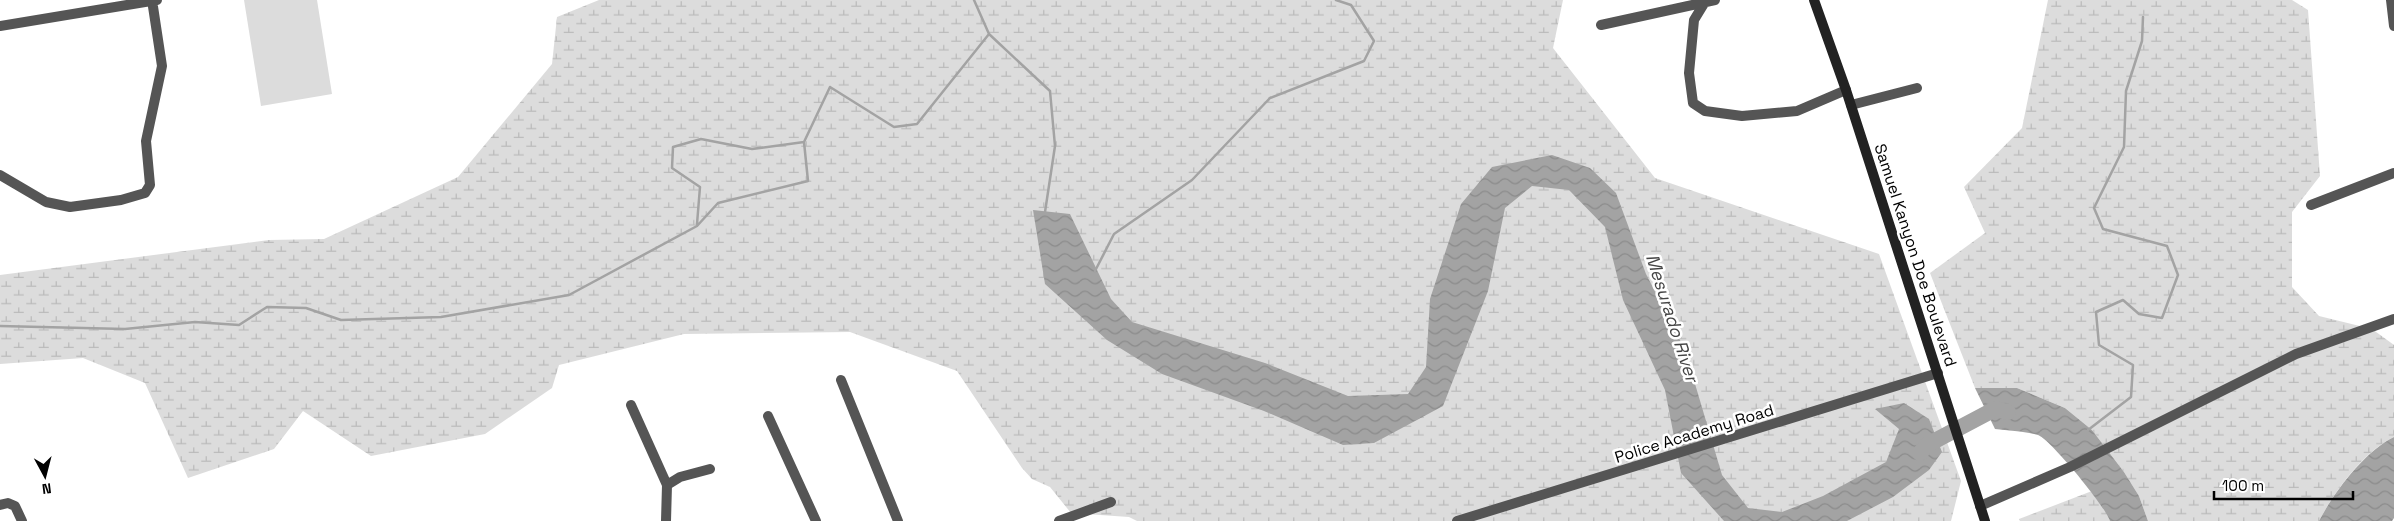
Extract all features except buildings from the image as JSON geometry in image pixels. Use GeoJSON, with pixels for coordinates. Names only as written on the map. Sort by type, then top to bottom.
{"type":"FeatureCollection","features":[{"type":"Feature","properties":{"kind":"street"},"geometry":{"type":"LineString","coordinates":[[0,26],[154,0],[162,66],[146,141],[151,169],[150,185],[145,193],[121,200],[70,207],[46,202],[0,175]]}},
{"type":"Feature","properties":{"kind":"street","name":"Samuel Kanyon Doe Boulevard"},"geometry":{"type":"LineString","coordinates":[[1814,0],[1851,105],[1985,521]]}},
{"type":"Feature","properties":{"kind":"street"},"geometry":{"type":"LineString","coordinates":[[2391,0],[2394,26]]}},
{"type":"Feature","properties":{"kind":"street"},"geometry":{"type":"LineString","coordinates":[[1710,1],[1694,20],[1689,73],[1693,103],[1705,111],[1742,116],[1797,111],[1846,90]]}},
{"type":"Feature","properties":{"kind":"street"},"geometry":{"type":"LineString","coordinates":[[1601,25],[1710,1]]}},
{"type":"Feature","properties":{"kind":"street"},"geometry":{"type":"LineString","coordinates":[[1851,105],[1917,88]]}},
{"type":"Feature","properties":{"kind":"street"},"geometry":{"type":"LineString","coordinates":[[2311,205],[2394,173]]}},
{"type":"Feature","properties":{"kind":"street"},"geometry":{"type":"LineString","coordinates":[[1980,506],[2070,468],[2296,354],[2394,319]]}},
{"type":"Feature","properties":{"kind":"street","name":"Police Academy Road"},"geometry":{"type":"LineString","coordinates":[[1457,521],[1938,373]]}},
{"type":"Feature","properties":{"kind":"street"},"geometry":{"type":"LineString","coordinates":[[841,380],[898,521]]}},
{"type":"Feature","properties":{"kind":"street"},"geometry":{"type":"LineString","coordinates":[[631,405],[668,485],[666,521]]}},
{"type":"Feature","properties":{"kind":"street"},"geometry":{"type":"LineString","coordinates":[[768,416],[816,521]]}},
{"type":"Feature","properties":{"kind":"street"},"geometry":{"type":"LineString","coordinates":[[668,485],[680,476],[710,469]]}},
{"type":"Feature","properties":{"kind":"street"},"geometry":{"type":"LineString","coordinates":[[1059,521],[1111,502]]}},
{"type":"Feature","properties":{"kind":"street"},"geometry":{"type":"LineString","coordinates":[[0,505],[8,503],[15,506],[22,521]]}},
{"type":"Feature","properties":{"kind":"green space"},"geometry":{"type":"Polygon","coordinates":[[[244,0],[317,0],[332,94],[261,106],[244,0]]]}},
{"type":"Feature","properties":{"kind":"green space"},"geometry":{"type":"Polygon","coordinates":[[[599,0],[1563,0],[1553,48],[1655,178],[1879,254],[1961,481],[1951,521],[1137,521],[1129,517],[1071,513],[1050,487],[1032,479],[1022,468],[957,371],[850,332],[684,334],[559,365],[552,388],[485,434],[371,456],[303,411],[274,449],[188,478],[145,383],[83,358],[0,364],[0,275],[269,240],[324,239],[458,177],[552,64],[557,17],[599,0]]]}},
{"type":"Feature","properties":{"kind":"green space"},"geometry":{"type":"Polygon","coordinates":[[[2048,0],[2292,0],[2308,10],[2320,176],[2292,212],[2292,287],[2319,316],[2372,329],[2394,345],[2394,437],[2372,452],[2351,473],[2341,485],[2319,521],[2148,521],[2139,496],[2124,472],[2092,430],[2065,408],[2017,388],[1975,388],[1930,273],[1985,233],[1964,187],[2022,128],[2048,0]]]}},
{"type":"Feature","properties":{"kind":"green space"},"geometry":{"type":"Polygon","coordinates":[[[2092,491],[2108,513],[2110,521],[2020,521],[2019,519],[2092,491]]]}},
{"type":"Feature","properties":{"kind":"water"},"geometry":{"type":"Polygon","coordinates":[[[1552,155],[1590,168],[1616,193],[1646,274],[1685,350],[1722,475],[1748,508],[1782,512],[1823,496],[1886,462],[1899,429],[1875,409],[1904,403],[1929,419],[1942,452],[1929,470],[1893,497],[1847,521],[1724,521],[1681,473],[1665,390],[1623,300],[1605,227],[1569,190],[1532,186],[1505,208],[1488,291],[1443,406],[1374,443],[1343,445],[1264,411],[1162,374],[1107,340],[1045,284],[1033,210],[1070,214],[1111,299],[1132,322],[1265,363],[1348,396],[1408,394],[1426,367],[1430,299],[1461,204],[1492,167],[1552,155]]]}},
{"type":"Feature","properties":{"kind":"water"},"geometry":{"type":"Polygon","coordinates":[[[1975,388],[2017,388],[2065,408],[2092,430],[2124,472],[2139,496],[2148,521],[2110,521],[2089,489],[2065,460],[2044,439],[2038,435],[1995,429],[1975,388]]]}},
{"type":"Feature","properties":{"kind":"water"},"geometry":{"type":"Polygon","coordinates":[[[2394,437],[2394,518],[2392,521],[2319,521],[2351,473],[2372,452],[2394,437]]]}},
{"type":"Feature","properties":{"kind":"waterway"},"geometry":{"type":"LineString","coordinates":[[974,0],[989,34],[1050,91],[1055,146],[1045,212]]}},
{"type":"Feature","properties":{"kind":"waterway"},"geometry":{"type":"LineString","coordinates":[[1095,271],[1114,234],[1192,180],[1270,98],[1364,61],[1374,41],[1351,5],[1336,0]]}},
{"type":"Feature","properties":{"kind":"waterway"},"geometry":{"type":"LineString","coordinates":[[2088,430],[2131,397],[2133,365],[2099,345],[2096,312],[2123,300],[2139,314],[2162,318],[2178,275],[2167,246],[2103,229],[2094,208],[2124,147],[2126,91],[2142,41],[2143,17]]}},
{"type":"Feature","properties":{"kind":"waterway"},"geometry":{"type":"LineString","coordinates":[[0,326],[125,329],[195,322],[239,325],[267,307],[306,308],[341,320],[441,317],[569,295],[697,226],[718,203],[808,181],[804,142],[830,87],[894,127],[917,124],[989,34]]}},
{"type":"Feature","properties":{"kind":"waterway"},"geometry":{"type":"LineString","coordinates":[[697,224],[700,187],[672,168],[673,147],[701,139],[752,149],[804,142]]}},
{"type":"Feature","properties":{"kind":"waterway","name":"Mesurado River"},"geometry":{"type":"LineString","coordinates":[[1920,453],[1927,445],[1995,409],[2008,412]]}}]}
